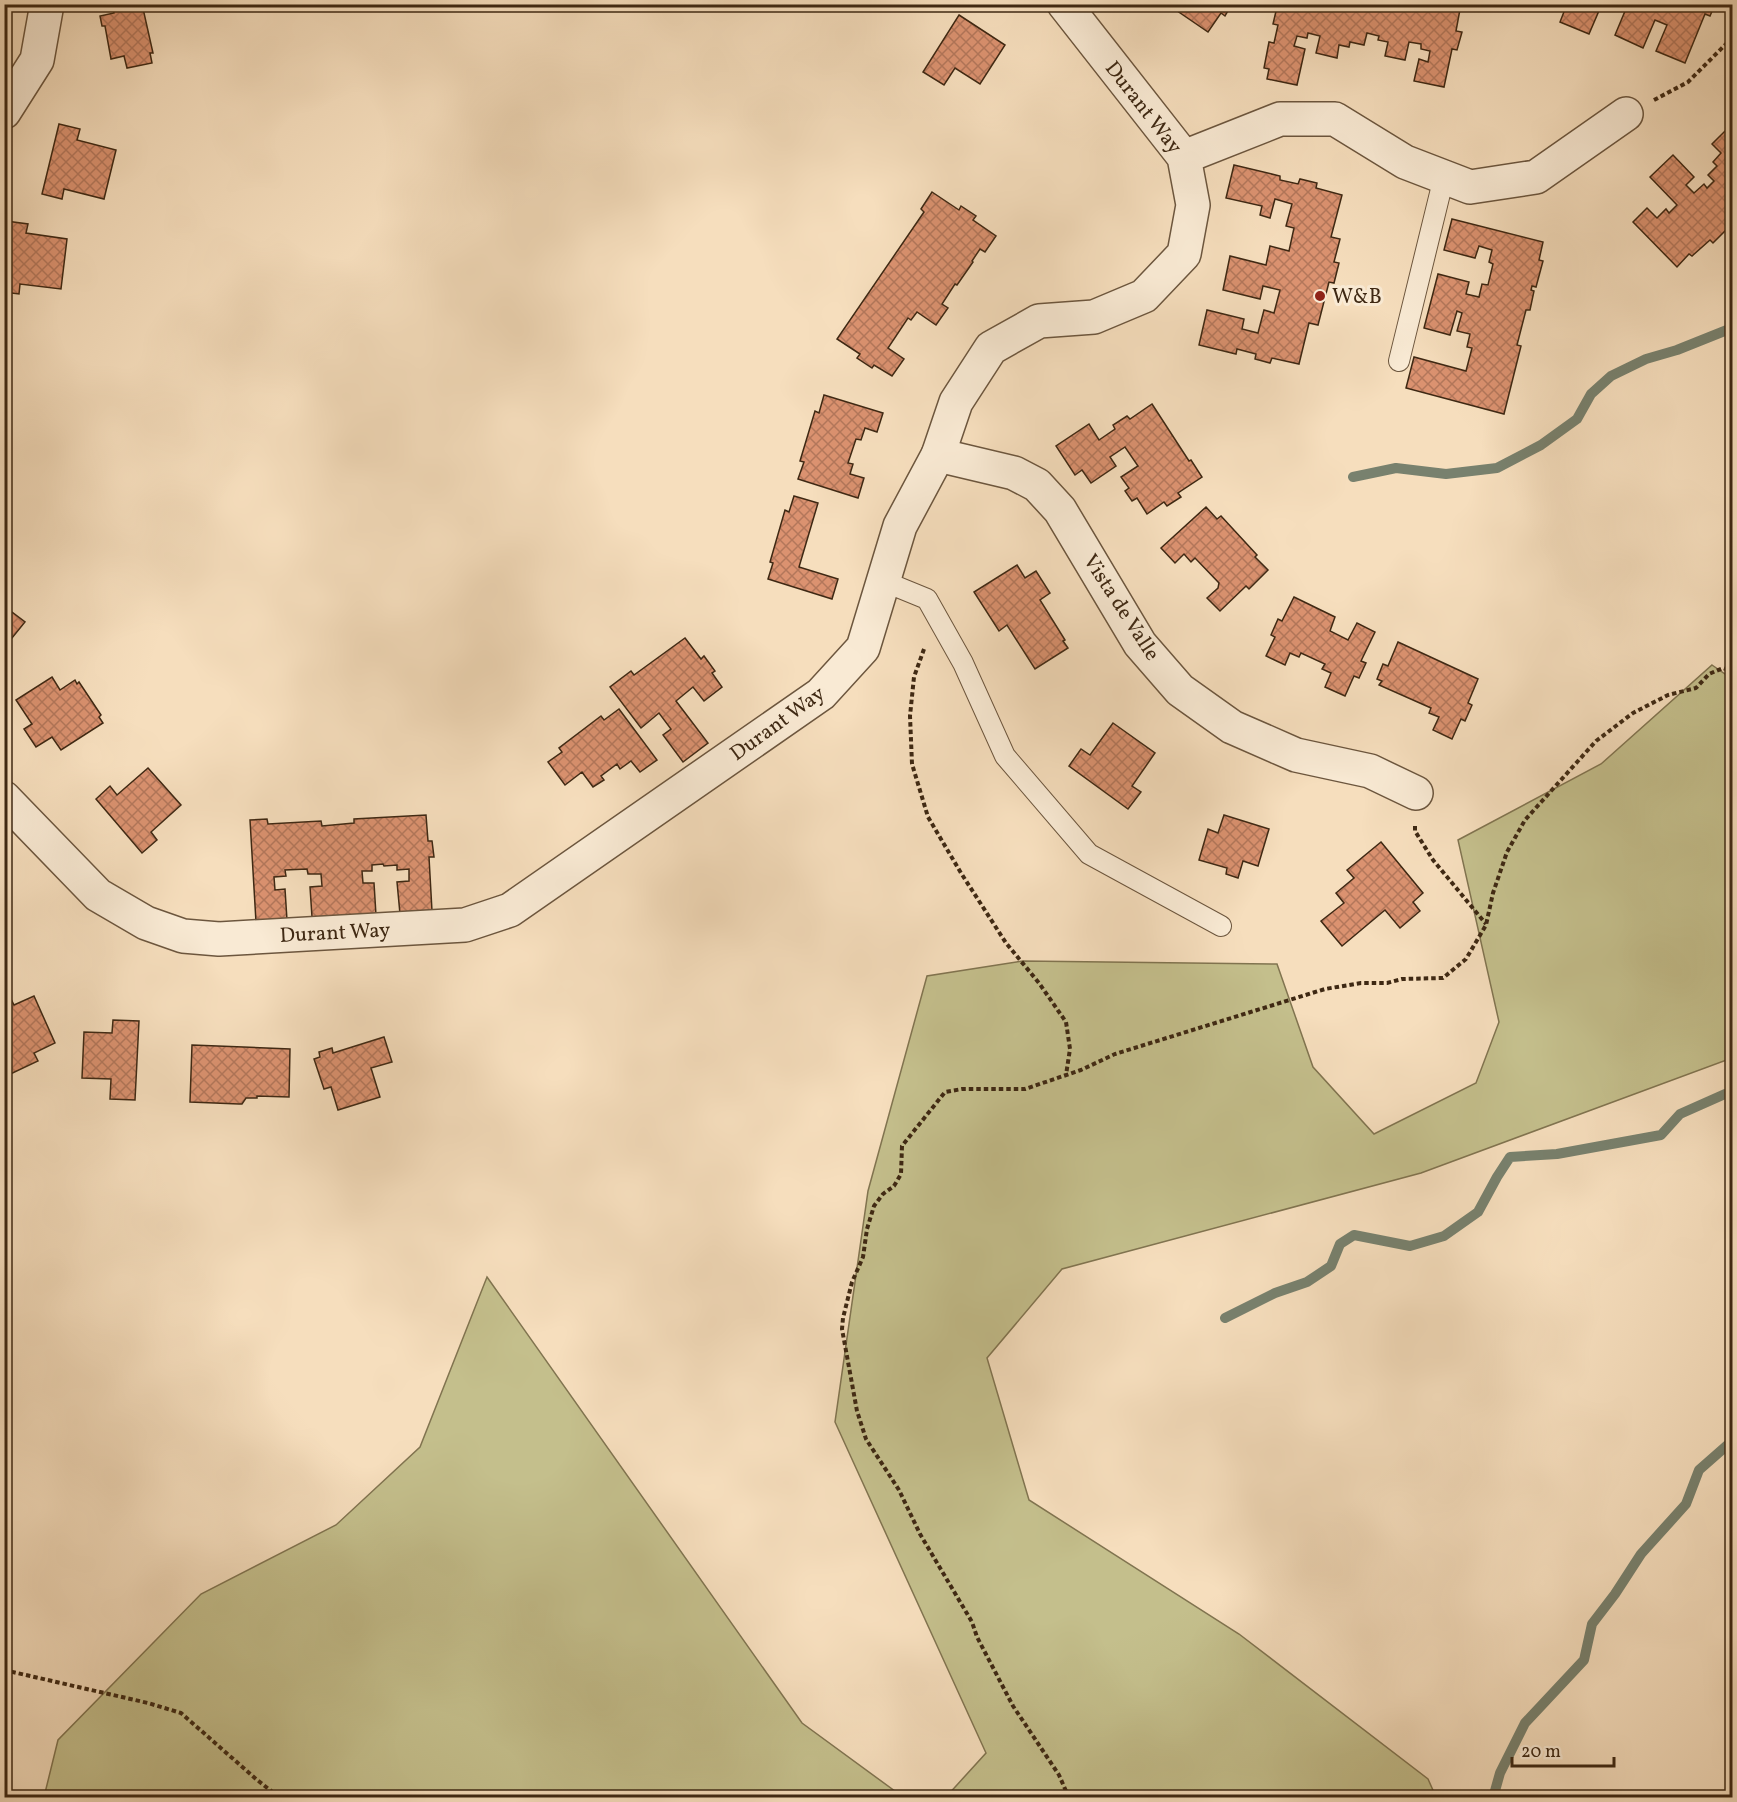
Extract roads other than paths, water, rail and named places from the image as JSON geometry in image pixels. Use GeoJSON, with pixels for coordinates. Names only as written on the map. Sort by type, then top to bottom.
{"type":"FeatureCollection","features":[{"type":"Feature","properties":{"kind":"street"},"geometry":{"type":"LineString","coordinates":[[4,111],[37,60],[47,4]]}},
{"type":"Feature","properties":{"kind":"street","name":"Durant Way"},"geometry":{"type":"LineString","coordinates":[[4,798],[98,895],[146,923],[183,936],[219,939],[465,925],[510,910],[821,694],[863,648],[900,526],[938,455],[956,402],[991,348],[1039,321],[1094,317],[1144,296],[1184,254],[1193,205],[1184,157],[1064,4]]}},
{"type":"Feature","properties":{"kind":"street"},"geometry":{"type":"LineString","coordinates":[[1184,157],[1280,119],[1335,119],[1405,162],[1470,187],[1536,177],[1626,114]]}},
{"type":"Feature","properties":{"kind":"street","name":"Vista de Valle"},"geometry":{"type":"LineString","coordinates":[[938,455],[1014,473],[1037,484],[1060,510],[1140,644],[1180,690],[1232,727],[1296,755],[1370,771],[1416,793]]}},
{"type":"Feature","properties":{"kind":"lane"},"geometry":{"type":"LineString","coordinates":[[1399,361],[1444,177]]}},
{"type":"Feature","properties":{"kind":"lane"},"geometry":{"type":"LineString","coordinates":[[884,581],[927,599],[963,663],[1005,756],[1089,854],[1221,926]]}},
{"type":"Feature","properties":{"kind":"waterway"},"geometry":{"type":"LineString","coordinates":[[1353,477],[1396,468],[1446,474],[1497,468],[1541,445],[1577,419],[1591,394],[1611,376],[1646,359],[1677,350],[1732,328]]}},
{"type":"Feature","properties":{"kind":"waterway"},"geometry":{"type":"LineString","coordinates":[[1225,1318],[1275,1293],[1307,1282],[1331,1266],[1340,1244],[1354,1235],[1410,1246],[1444,1236],[1478,1212],[1510,1157],[1557,1154],[1661,1135],[1680,1114],[1732,1093]]}},
{"type":"Feature","properties":{"kind":"waterway"},"geometry":{"type":"LineString","coordinates":[[1493,1798],[1500,1773],[1525,1723],[1584,1660],[1592,1624],[1641,1554],[1686,1504],[1699,1470],[1732,1441]]}},
{"type":"Feature","properties":{"kind":"place","name":"W&B"},"geometry":{"type":"Point","coordinates":[1320,296]}}]}
